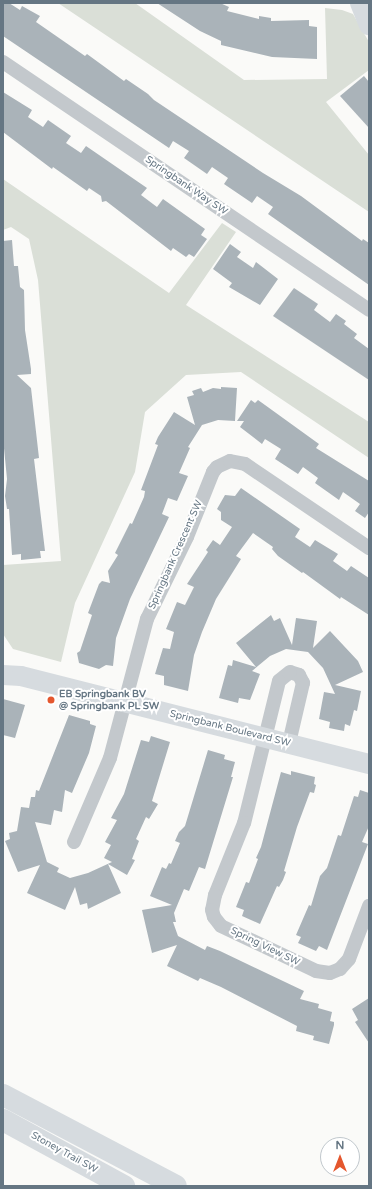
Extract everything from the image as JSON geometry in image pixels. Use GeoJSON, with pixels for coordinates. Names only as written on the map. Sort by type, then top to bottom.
{"type":"FeatureCollection","features":[{"type":"Feature","properties":{"kind":"highway"},"geometry":{"type":"LineString","coordinates":[[3,1095],[176,1186]]}},
{"type":"Feature","properties":{"kind":"highway","name":"Stoney Trail SW"},"geometry":{"type":"LineString","coordinates":[[3,1120],[124,1186]]}},
{"type":"Feature","properties":{"kind":"street"},"geometry":{"type":"LineString","coordinates":[[360,3],[369,25]]}},
{"type":"Feature","properties":{"kind":"street","name":"Springbank Way SW"},"geometry":{"type":"LineString","coordinates":[[3,62],[369,310]]}},
{"type":"Feature","properties":{"kind":"street","name":"Springbank Crescent SW"},"geometry":{"type":"LineString","coordinates":[[74,842],[101,784],[142,637],[156,598],[187,537],[212,472],[223,463],[238,461],[245,464],[369,548]]}},
{"type":"Feature","properties":{"kind":"street","name":"Springbank Boulevard SW"},"geometry":{"type":"LineString","coordinates":[[3,665],[12,676],[125,702],[369,764]]}},
{"type":"Feature","properties":{"kind":"street","name":"Spring View SW"},"geometry":{"type":"LineString","coordinates":[[288,744],[303,688],[302,678],[295,672],[285,674],[279,681],[244,823],[215,895],[212,910],[214,917],[221,926],[316,972],[330,973],[340,969],[349,959],[369,906]]}},
{"type":"Feature","properties":{"kind":"shaded area"},"geometry":{"type":"Polygon","coordinates":[[[58,3],[135,3],[244,80],[327,79],[325,8],[342,10],[353,14],[369,42],[369,70],[326,102],[369,155],[369,212],[58,3]]]}},
{"type":"Feature","properties":{"kind":"shaded area"},"geometry":{"type":"Polygon","coordinates":[[[3,179],[169,293],[222,223],[236,232],[186,305],[369,422],[369,458],[241,372],[186,375],[145,412],[135,472],[75,603],[61,662],[13,649],[3,634],[3,565],[61,561],[38,280],[29,239],[11,227],[3,230],[3,179]]]}},
{"type":"Feature","properties":{"kind":"building"},"geometry":{"type":"Polygon","coordinates":[[[3,3],[9,3],[20,10],[22,6],[40,16],[36,22],[85,56],[87,54],[124,81],[126,79],[154,100],[263,173],[301,196],[362,241],[363,239],[369,243],[369,285],[268,214],[273,207],[257,196],[252,203],[224,184],[228,178],[212,167],[207,174],[184,158],[189,151],[173,141],[169,148],[3,36],[3,3]]]}},
{"type":"Feature","properties":{"kind":"building"},"geometry":{"type":"Polygon","coordinates":[[[157,3],[220,3],[229,7],[227,11],[259,19],[259,16],[271,18],[271,21],[309,20],[309,26],[317,27],[317,59],[272,57],[221,45],[221,41],[200,31],[157,3]]]}},
{"type":"Feature","properties":{"kind":"building"},"geometry":{"type":"Polygon","coordinates":[[[364,76],[369,82],[369,128],[340,96],[364,76]]]}},
{"type":"Feature","properties":{"kind":"building"},"geometry":{"type":"Polygon","coordinates":[[[3,92],[32,110],[28,117],[43,127],[48,120],[71,136],[66,143],[81,153],[86,146],[147,188],[141,195],[157,207],[163,199],[205,229],[201,235],[207,239],[194,257],[189,254],[186,257],[173,248],[171,251],[106,201],[102,202],[101,196],[89,188],[87,191],[53,167],[52,169],[3,132],[3,92]]]}},
{"type":"Feature","properties":{"kind":"building"},"geometry":{"type":"Polygon","coordinates":[[[12,240],[14,266],[18,266],[20,287],[24,290],[25,330],[31,369],[31,374],[17,375],[31,388],[39,458],[34,459],[45,551],[40,551],[41,558],[21,560],[21,554],[12,555],[9,509],[7,509],[5,496],[7,479],[3,438],[3,241],[12,240]]]}},
{"type":"Feature","properties":{"kind":"building"},"geometry":{"type":"Polygon","coordinates":[[[230,244],[241,252],[237,257],[253,268],[256,262],[278,279],[260,305],[229,287],[232,283],[213,269],[230,244]]]}},
{"type":"Feature","properties":{"kind":"building"},"geometry":{"type":"Polygon","coordinates":[[[294,288],[318,304],[314,310],[330,322],[336,314],[346,321],[344,324],[357,334],[354,338],[369,349],[369,380],[273,316],[294,288]]]}},
{"type":"Feature","properties":{"kind":"building"},"geometry":{"type":"Polygon","coordinates":[[[221,387],[237,388],[235,421],[218,420],[202,425],[188,447],[190,448],[179,473],[188,476],[177,501],[168,498],[162,514],[169,517],[130,599],[116,638],[113,666],[106,665],[99,669],[79,663],[77,653],[80,651],[92,615],[88,613],[99,584],[102,581],[110,583],[108,571],[118,555],[115,553],[130,523],[132,524],[144,497],[145,491],[141,490],[158,445],[155,444],[158,437],[174,412],[195,425],[187,397],[194,395],[192,391],[201,388],[203,392],[213,388],[221,389],[221,387]]]}},
{"type":"Feature","properties":{"kind":"building"},"geometry":{"type":"Polygon","coordinates":[[[251,400],[255,403],[258,400],[319,444],[316,448],[369,481],[369,512],[365,518],[355,511],[360,504],[343,492],[339,500],[315,483],[318,478],[303,467],[298,474],[275,459],[281,449],[265,439],[262,444],[240,427],[244,421],[237,421],[251,400]]]}},
{"type":"Feature","properties":{"kind":"building"},"geometry":{"type":"Polygon","coordinates":[[[241,488],[300,529],[295,537],[310,547],[315,540],[338,554],[333,561],[347,571],[351,566],[369,578],[369,615],[341,597],[340,599],[303,572],[302,573],[278,556],[272,549],[273,547],[253,533],[236,556],[241,559],[216,599],[202,632],[194,655],[188,691],[164,685],[164,676],[155,674],[163,648],[170,649],[174,632],[166,629],[177,602],[185,605],[194,587],[187,584],[208,552],[206,550],[213,540],[220,545],[232,527],[221,520],[221,512],[217,509],[225,495],[235,496],[241,488]]]}},
{"type":"Feature","properties":{"kind":"building"},"geometry":{"type":"Polygon","coordinates":[[[271,615],[274,621],[280,618],[292,645],[296,618],[317,621],[313,648],[330,631],[358,661],[363,672],[335,685],[361,691],[357,711],[354,710],[350,726],[345,724],[344,731],[329,728],[330,722],[319,719],[324,692],[335,694],[323,668],[308,652],[286,649],[270,656],[252,671],[260,674],[250,700],[239,698],[238,703],[219,698],[228,665],[232,666],[233,660],[256,667],[236,643],[271,615]]]}},
{"type":"Feature","properties":{"kind":"building"},"geometry":{"type":"Polygon","coordinates":[[[3,699],[25,705],[15,738],[3,735],[3,699]]]}},
{"type":"Feature","properties":{"kind":"building"},"geometry":{"type":"Polygon","coordinates":[[[69,715],[90,721],[90,724],[96,726],[89,753],[72,793],[65,790],[62,812],[54,810],[51,825],[35,822],[47,862],[59,868],[57,872],[70,878],[88,873],[112,862],[104,858],[111,845],[105,842],[117,820],[111,818],[124,794],[141,740],[149,742],[151,736],[170,742],[152,801],[158,804],[149,819],[146,817],[136,839],[139,841],[132,859],[135,860],[127,875],[108,864],[121,893],[88,909],[87,903],[80,905],[75,887],[65,910],[27,893],[40,865],[18,872],[5,841],[10,839],[9,833],[17,831],[21,807],[29,808],[31,797],[35,797],[36,790],[39,791],[69,715]]]}},
{"type":"Feature","properties":{"kind":"building"},"geometry":{"type":"Polygon","coordinates":[[[208,750],[225,755],[224,759],[235,762],[231,777],[233,777],[205,869],[199,867],[189,891],[184,889],[174,913],[176,922],[173,922],[178,936],[205,950],[207,946],[220,951],[304,991],[300,999],[319,1004],[318,1008],[332,1012],[330,1021],[334,1022],[334,1025],[329,1044],[313,1040],[314,1036],[296,1031],[297,1026],[221,987],[200,978],[198,981],[167,966],[177,945],[152,953],[142,910],[172,905],[150,896],[162,867],[166,869],[169,863],[171,864],[180,843],[175,841],[179,832],[185,826],[208,750]]]}},
{"type":"Feature","properties":{"kind":"building"},"geometry":{"type":"Polygon","coordinates":[[[291,771],[315,777],[314,784],[316,785],[314,793],[310,792],[297,827],[284,871],[286,872],[283,880],[279,887],[277,886],[260,924],[242,916],[244,910],[236,907],[246,882],[249,883],[258,859],[256,858],[261,847],[281,772],[291,775],[291,771]]]}},
{"type":"Feature","properties":{"kind":"building"},"geometry":{"type":"Polygon","coordinates":[[[360,790],[369,793],[369,826],[362,842],[368,844],[327,950],[319,946],[316,951],[298,943],[301,937],[296,935],[309,905],[311,906],[320,876],[327,868],[338,835],[341,836],[354,796],[358,797],[360,790]]]}},
{"type":"Feature","properties":{"kind":"building"},"geometry":{"type":"Polygon","coordinates":[[[369,998],[369,1043],[355,1022],[358,1020],[352,1009],[369,998]]]}},
{"type":"Feature","properties":{"kind":"place","name":"EB Springbank BV @ Springbank PL SW"},"geometry":{"type":"Point","coordinates":[51,700]}}]}
